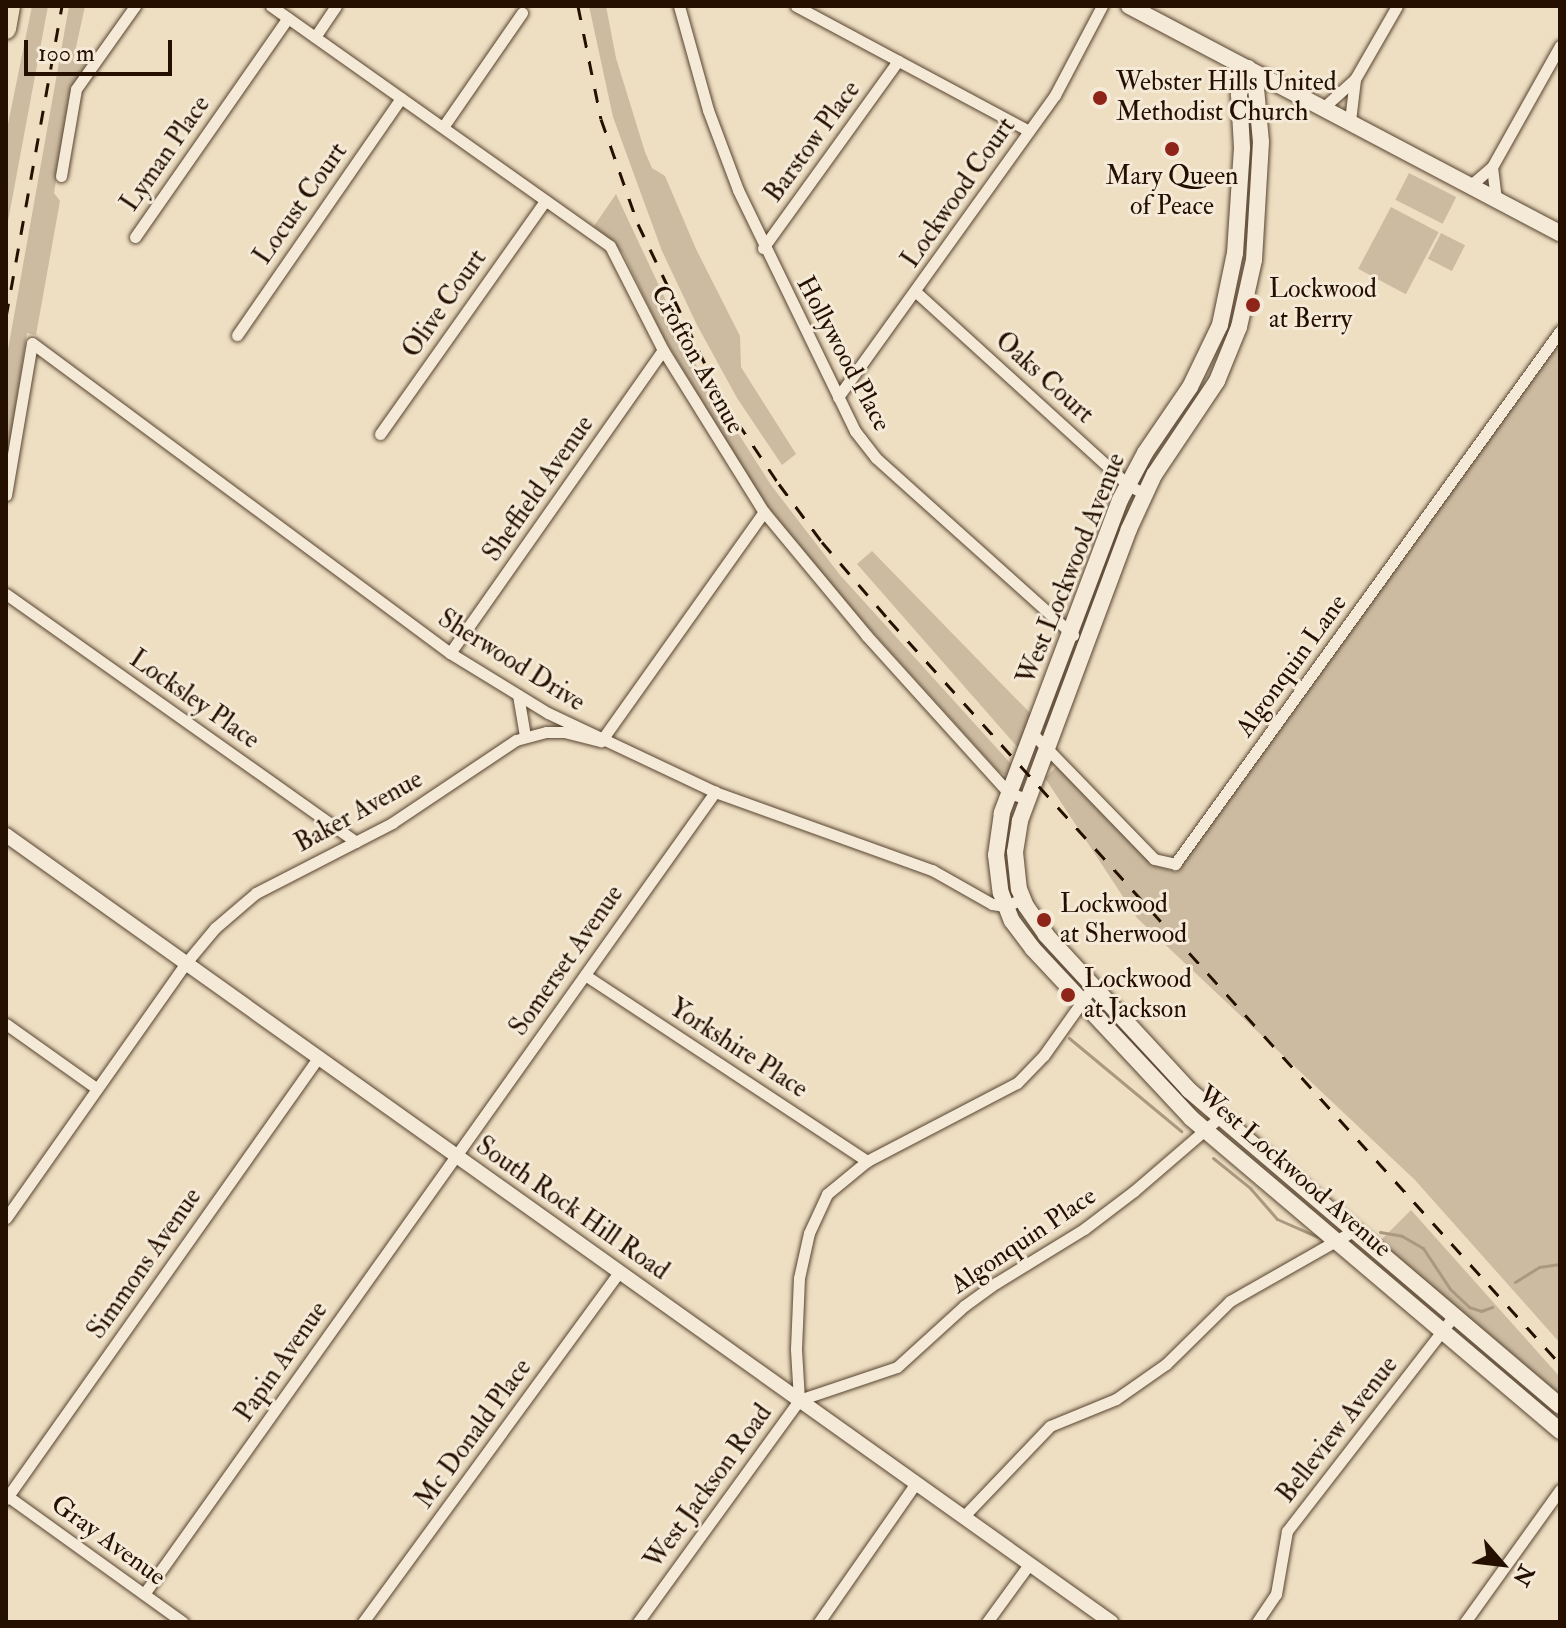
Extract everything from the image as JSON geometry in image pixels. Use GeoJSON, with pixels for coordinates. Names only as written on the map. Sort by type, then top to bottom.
{"type":"FeatureCollection","features":[{"type":"Feature","properties":{"kind":"highway"},"geometry":{"type":"LineString","coordinates":[[6,29],[10,6]]}},
{"type":"Feature","properties":{"kind":"main road"},"geometry":{"type":"LineString","coordinates":[[1129,6],[1560,233]]}},
{"type":"Feature","properties":{"kind":"main road","name":"West Lockwood Avenue"},"geometry":{"type":"LineString","coordinates":[[1248,68],[1256,88],[1259,110],[1258,190],[1250,287],[1239,327],[1217,381],[1145,494],[1027,799],[1015,852],[1023,899],[1046,935],[1219,1118],[1560,1406]]}},
{"type":"Feature","properties":{"kind":"main road","name":"West Lockwood Avenue"},"geometry":{"type":"LineString","coordinates":[[1248,68],[1239,94],[1242,148],[1239,188],[1230,283],[1220,325],[1204,362],[1128,485],[1009,793],[997,835],[996,855],[1005,906],[1033,949],[1206,1132],[1560,1431]]}},
{"type":"Feature","properties":{"kind":"main road"},"geometry":{"type":"LineString","coordinates":[[1259,110],[1274,94],[1295,92]]}},
{"type":"Feature","properties":{"kind":"main road"},"geometry":{"type":"LineString","coordinates":[[1239,188],[1258,190]]}},
{"type":"Feature","properties":{"kind":"main road"},"geometry":{"type":"LineString","coordinates":[[1230,283],[1250,287]]}},
{"type":"Feature","properties":{"kind":"street"},"geometry":{"type":"LineString","coordinates":[[61,176],[76,89],[135,6]]}},
{"type":"Feature","properties":{"kind":"street","name":"Crofton Avenue"},"geometry":{"type":"LineString","coordinates":[[271,6],[610,246],[663,350],[764,512],[866,635],[1009,793],[1027,799]]}},
{"type":"Feature","properties":{"kind":"street"},"geometry":{"type":"LineString","coordinates":[[315,37],[336,6]]}},
{"type":"Feature","properties":{"kind":"street","name":"Hollywood Place"},"geometry":{"type":"LineString","coordinates":[[679,6],[708,110],[763,248],[855,431],[876,458],[1085,645]]}},
{"type":"Feature","properties":{"kind":"street"},"geometry":{"type":"LineString","coordinates":[[796,6],[1029,131]]}},
{"type":"Feature","properties":{"kind":"street","name":"Lockwood Court"},"geometry":{"type":"LineString","coordinates":[[838,397],[916,292],[1062,83],[1102,6]]}},
{"type":"Feature","properties":{"kind":"street"},"geometry":{"type":"LineString","coordinates":[[1324,107],[1355,79],[1397,6]]}},
{"type":"Feature","properties":{"kind":"street"},"geometry":{"type":"LineString","coordinates":[[443,127],[522,13]]}},
{"type":"Feature","properties":{"kind":"street","name":"Lyman Place"},"geometry":{"type":"LineString","coordinates":[[135,237],[288,18]]}},
{"type":"Feature","properties":{"kind":"street"},"geometry":{"type":"LineString","coordinates":[[1471,185],[1492,167],[1560,46]]}},
{"type":"Feature","properties":{"kind":"street","name":"Barstow Place"},"geometry":{"type":"LineString","coordinates":[[763,248],[898,61]]}},
{"type":"Feature","properties":{"kind":"street"},"geometry":{"type":"LineString","coordinates":[[1350,121],[1355,79]]}},
{"type":"Feature","properties":{"kind":"street","name":"Locust Court"},"geometry":{"type":"LineString","coordinates":[[237,335],[401,98]]}},
{"type":"Feature","properties":{"kind":"street"},"geometry":{"type":"LineString","coordinates":[[1492,167],[1496,198]]}},
{"type":"Feature","properties":{"kind":"street","name":"Olive Court"},"geometry":{"type":"LineString","coordinates":[[380,434],[545,201]]}},
{"type":"Feature","properties":{"kind":"street","name":"Oaks Court"},"geometry":{"type":"LineString","coordinates":[[916,292],[1128,485],[1145,494]]}},
{"type":"Feature","properties":{"kind":"street","name":"Algonquin Lane"},"geometry":{"type":"LineString","coordinates":[[1032,733],[1154,859],[1175,864],[1560,331]]}},
{"type":"Feature","properties":{"kind":"street","name":"Sherwood Drive"},"geometry":{"type":"LineString","coordinates":[[6,495],[32,343],[450,653],[518,695],[601,741],[715,792],[932,870],[982,899],[1005,906]]}},
{"type":"Feature","properties":{"kind":"street","name":"Sheffield Avenue"},"geometry":{"type":"LineString","coordinates":[[450,653],[663,350]]}},
{"type":"Feature","properties":{"kind":"street"},"geometry":{"type":"LineString","coordinates":[[601,741],[764,512]]}},
{"type":"Feature","properties":{"kind":"street","name":"Locksley Place"},"geometry":{"type":"LineString","coordinates":[[6,594],[356,842]]}},
{"type":"Feature","properties":{"kind":"street"},"geometry":{"type":"LineString","coordinates":[[518,695],[525,736]]}},
{"type":"Feature","properties":{"kind":"street","name":"Baker Avenue"},"geometry":{"type":"LineString","coordinates":[[6,1218],[185,964],[215,928],[256,893],[420,806],[525,736],[564,732],[601,741]]}},
{"type":"Feature","properties":{"kind":"street","name":"Somerset Avenue"},"geometry":{"type":"LineString","coordinates":[[455,1156],[715,792]]}},
{"type":"Feature","properties":{"kind":"street","name":"South Rock Hill Road"},"geometry":{"type":"LineString","coordinates":[[6,835],[1111,1622]]}},
{"type":"Feature","properties":{"kind":"street"},"geometry":{"type":"LineString","coordinates":[[1005,906],[1023,899]]}},
{"type":"Feature","properties":{"kind":"street","name":"Yorkshire Place"},"geometry":{"type":"LineString","coordinates":[[585,975],[867,1161]]}},
{"type":"Feature","properties":{"kind":"street","name":"West Jackson Road"},"geometry":{"type":"LineString","coordinates":[[640,1618],[799,1400],[796,1349],[799,1278],[809,1233],[827,1194],[867,1161],[1017,1083],[1044,1055],[1093,986]]}},
{"type":"Feature","properties":{"kind":"street"},"geometry":{"type":"LineString","coordinates":[[6,1024],[96,1088]]}},
{"type":"Feature","properties":{"kind":"street","name":"Simmons Avenue"},"geometry":{"type":"LineString","coordinates":[[7,1497],[318,1058]]}},
{"type":"Feature","properties":{"kind":"street","name":"Algonquin Place"},"geometry":{"type":"LineString","coordinates":[[799,1400],[897,1367],[975,1298],[1084,1229],[1206,1132],[1219,1118]]}},
{"type":"Feature","properties":{"kind":"street","name":"Papin Avenue"},"geometry":{"type":"LineString","coordinates":[[144,1594],[455,1156]]}},
{"type":"Feature","properties":{"kind":"street"},"geometry":{"type":"LineString","coordinates":[[964,1516],[1050,1426],[1116,1399],[1166,1364],[1230,1301],[1353,1231]]}},
{"type":"Feature","properties":{"kind":"street","name":"Mc Donald Place"},"geometry":{"type":"LineString","coordinates":[[363,1622],[619,1272]]}},
{"type":"Feature","properties":{"kind":"street","name":"Belleview Avenue"},"geometry":{"type":"LineString","coordinates":[[1257,1622],[1276,1594],[1287,1531],[1454,1316]]}},
{"type":"Feature","properties":{"kind":"street"},"geometry":{"type":"LineString","coordinates":[[819,1622],[916,1483]]}},
{"type":"Feature","properties":{"kind":"street"},"geometry":{"type":"LineString","coordinates":[[1469,1621],[1560,1490]]}},
{"type":"Feature","properties":{"kind":"street","name":"Gray Avenue"},"geometry":{"type":"LineString","coordinates":[[7,1497],[183,1622]]}},
{"type":"Feature","properties":{"kind":"street"},"geometry":{"type":"LineString","coordinates":[[987,1622],[1030,1563]]}},
{"type":"Feature","properties":{"kind":"street"},"geometry":{"type":"LineString","coordinates":[[640,1618],[655,1622]]}},
{"type":"Feature","properties":{"kind":"shaded area"},"geometry":{"type":"Polygon","coordinates":[[[32,6],[48,6],[6,232],[6,134],[32,6]]]}},
{"type":"Feature","properties":{"kind":"shaded area"},"geometry":{"type":"Polygon","coordinates":[[[69,6],[85,6],[73,61],[87,63],[69,100],[54,193],[60,201],[36,335],[27,333],[6,470],[6,361],[69,6]]]}},
{"type":"Feature","properties":{"kind":"shaded area"},"geometry":{"type":"Polygon","coordinates":[[[589,6],[606,6],[616,58],[645,152],[652,168],[665,176],[696,249],[740,336],[741,367],[796,454],[782,465],[737,398],[697,325],[662,251],[613,117],[589,6]]]}},
{"type":"Feature","properties":{"kind":"shaded area"},"geometry":{"type":"Polygon","coordinates":[[[1409,173],[1456,197],[1443,224],[1395,200],[1409,173]]]}},
{"type":"Feature","properties":{"kind":"shaded area"},"geometry":{"type":"Polygon","coordinates":[[[616,194],[700,373],[771,485],[840,575],[1012,765],[1007,776],[998,771],[840,596],[760,497],[664,338],[623,253],[594,226],[616,194]]]}},
{"type":"Feature","properties":{"kind":"shaded area"},"geometry":{"type":"Polygon","coordinates":[[[1391,207],[1439,232],[1406,294],[1358,269],[1391,207]]]}},
{"type":"Feature","properties":{"kind":"shaded area"},"geometry":{"type":"Polygon","coordinates":[[[1441,233],[1465,245],[1452,271],[1428,259],[1441,233]]]}},
{"type":"Feature","properties":{"kind":"shaded area"},"geometry":{"type":"Polygon","coordinates":[[[1560,338],[1560,1343],[1415,1180],[1137,918],[1045,778],[1058,765],[1154,865],[1176,872],[1560,338]]]}},
{"type":"Feature","properties":{"kind":"shaded area"},"geometry":{"type":"Polygon","coordinates":[[[1129,495],[1135,498],[1085,631],[1081,631],[1078,628],[1129,495]]]}},
{"type":"Feature","properties":{"kind":"shaded area"},"geometry":{"type":"Polygon","coordinates":[[[872,551],[1033,716],[1020,750],[857,564],[872,551]]]}},
{"type":"Feature","properties":{"kind":"shaded area"},"geometry":{"type":"Polygon","coordinates":[[[1072,646],[1077,647],[1047,729],[1042,725],[1072,646]]]}},
{"type":"Feature","properties":{"kind":"shaded area"},"geometry":{"type":"Polygon","coordinates":[[[1411,1210],[1560,1377],[1560,1399],[1377,1244],[1411,1210]]]}},
{"type":"Feature","properties":{"kind":"waterway"},"geometry":{"type":"LineString","coordinates":[[1069,1038],[1181,1131]]}},
{"type":"Feature","properties":{"kind":"waterway"},"geometry":{"type":"LineString","coordinates":[[1213,1158],[1250,1188],[1277,1219],[1320,1238]]}},
{"type":"Feature","properties":{"kind":"waterway"},"geometry":{"type":"LineString","coordinates":[[1380,1232],[1402,1236],[1423,1248],[1450,1289],[1469,1307],[1481,1311],[1492,1307]]}},
{"type":"Feature","properties":{"kind":"waterway"},"geometry":{"type":"LineString","coordinates":[[1515,1282],[1539,1267],[1560,1264]]}},
{"type":"Feature","properties":{"kind":"railway"},"geometry":{"type":"LineString","coordinates":[[6,317],[62,6]]}},
{"type":"Feature","properties":{"kind":"railway"},"geometry":{"type":"LineString","coordinates":[[578,6],[601,119],[638,224],[722,399],[779,484],[822,542],[889,620],[1560,1364]]}},
{"type":"Feature","properties":{"kind":"place","name":"Webster Hills United Methodist Church"},"geometry":{"type":"Point","coordinates":[1100,98]}},
{"type":"Feature","properties":{"kind":"place","name":"Mary Queen of Peace"},"geometry":{"type":"Point","coordinates":[1172,149]}},
{"type":"Feature","properties":{"kind":"place","name":"Lockwood at Berry"},"geometry":{"type":"Point","coordinates":[1253,305]}},
{"type":"Feature","properties":{"kind":"place","name":"Lockwood at Sherwood"},"geometry":{"type":"Point","coordinates":[1044,920]}},
{"type":"Feature","properties":{"kind":"place","name":"Lockwood at Jackson"},"geometry":{"type":"Point","coordinates":[1068,995]}}]}
